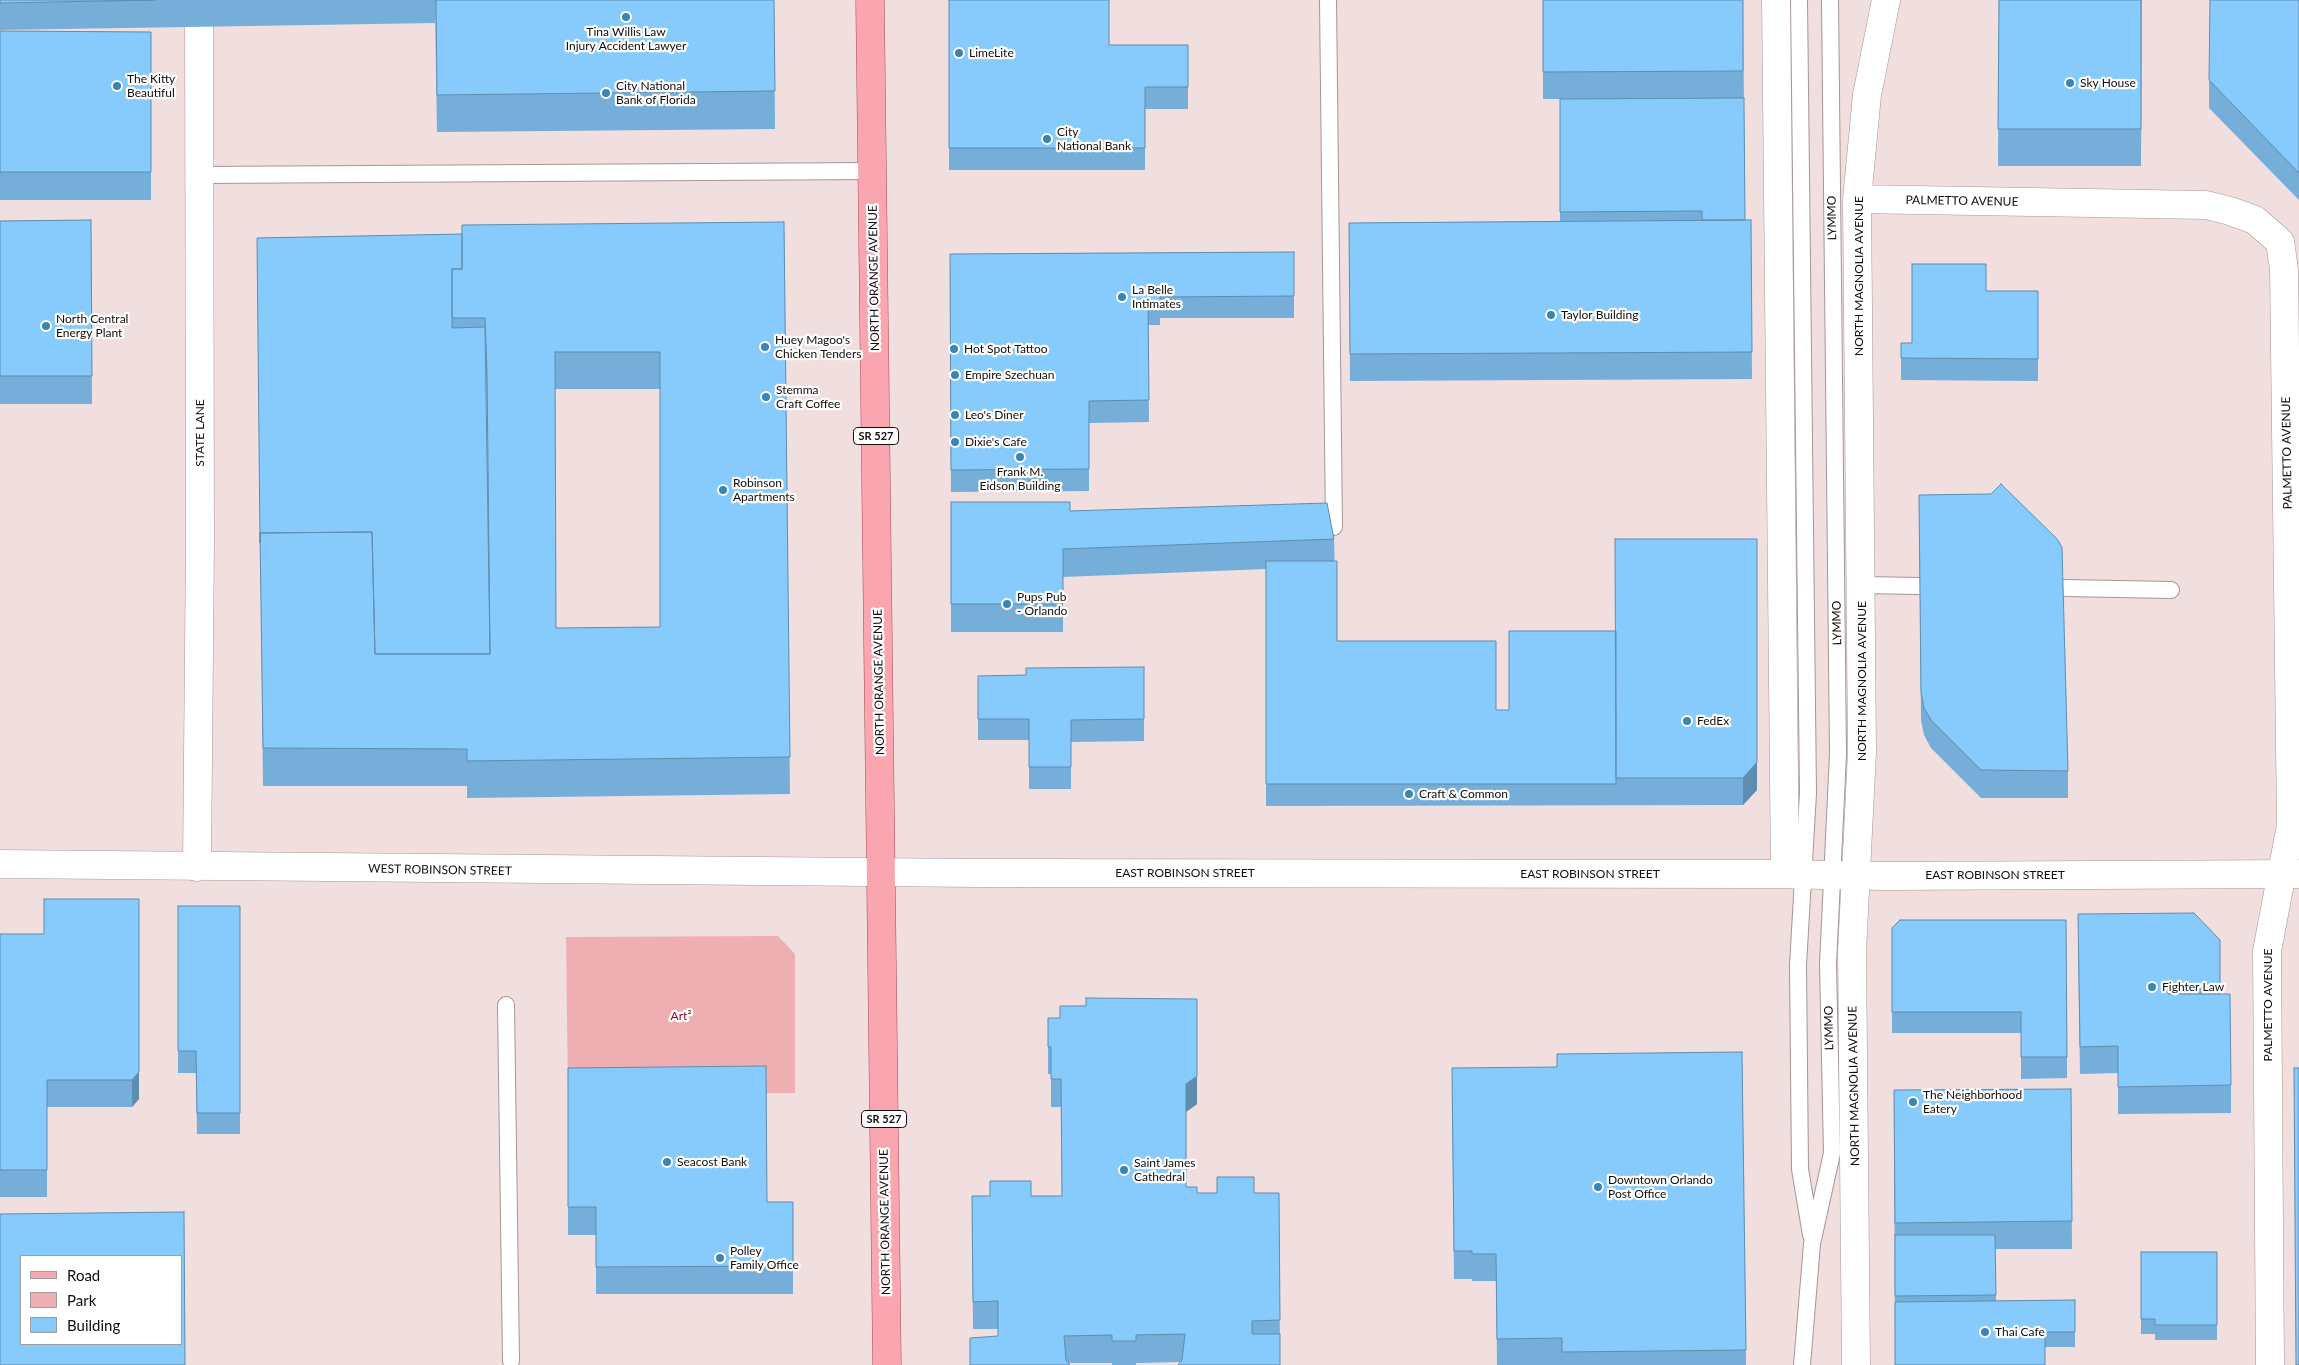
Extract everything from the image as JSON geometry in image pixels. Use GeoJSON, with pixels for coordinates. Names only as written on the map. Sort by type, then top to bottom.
{"type":"FeatureCollection","features":[{"type":"Feature","properties":{"kind":"main road","name":"NORTH ORANGE AVENUE"},"geometry":{"type":"LineString","coordinates":[[870,0],[887,1365]]}},
{"type":"Feature","properties":{"kind":"street","name":"STATE LANE"},"geometry":{"type":"LineString","coordinates":[[197,867],[199,0]]}},
{"type":"Feature","properties":{"kind":"street"},"geometry":{"type":"LineString","coordinates":[[1776,0],[1794,874]]}},
{"type":"Feature","properties":{"kind":"street","name":"NORTH MAGNOLIA AVENUE"},"geometry":{"type":"LineString","coordinates":[[1856,1365],[1852,961],[1844,875],[1862,752],[1862,585],[1857,199],[1867,95],[1886,0]]}},
{"type":"Feature","properties":{"kind":"street","name":"PALMETTO AVENUE"},"geometry":{"type":"LineString","coordinates":[[1857,199],[2181,203],[2206,205],[2230,210],[2256,220],[2280,242],[2284,255],[2291,825],[2290,874],[2267,951],[2270,1365]]}},
{"type":"Feature","properties":{"kind":"street","name":"WEST ROBINSON STREET"},"geometry":{"type":"LineString","coordinates":[[0,864],[881,872]]}},
{"type":"Feature","properties":{"kind":"street","name":"EAST ROBINSON STREET"},"geometry":{"type":"LineString","coordinates":[[881,872],[1844,875],[2290,874]]}},
{"type":"Feature","properties":{"kind":"lane"},"geometry":{"type":"LineString","coordinates":[[1328,0],[1334,527]]}},
{"type":"Feature","properties":{"kind":"lane","name":"LYMMO"},"geometry":{"type":"LineString","coordinates":[[1799,0],[1808,793],[1794,874],[1798,965],[1800,1169],[1812,1244]]}},
{"type":"Feature","properties":{"kind":"lane","name":"LYMMO"},"geometry":{"type":"LineString","coordinates":[[1802,1365],[1812,1244],[1832,1153],[1828,964],[1844,875],[1838,754],[1830,0]]}},
{"type":"Feature","properties":{"kind":"lane"},"geometry":{"type":"LineString","coordinates":[[199,175],[873,170]]}},
{"type":"Feature","properties":{"kind":"lane"},"geometry":{"type":"LineString","coordinates":[[1862,585],[1919,586]]}},
{"type":"Feature","properties":{"kind":"lane"},"geometry":{"type":"LineString","coordinates":[[2064,588],[2170,590]]}},
{"type":"Feature","properties":{"kind":"lane"},"geometry":{"type":"LineString","coordinates":[[506,1005],[511,1361]]}},
{"type":"Feature","properties":{"kind":"green space","name":"Art²"},"geometry":{"type":"Polygon","coordinates":[[[778,936],[795,954],[795,1093],[568,1095],[566,937],[778,936]]]}},
{"type":"Feature","properties":{"kind":"building"},"geometry":{"type":"Polygon","coordinates":[[[0,0],[155,0],[0,3],[0,0]]]}},
{"type":"Feature","properties":{"kind":"building","name":"City National Bank of Florida"},"geometry":{"type":"Polygon","coordinates":[[[436,0],[774,0],[775,91],[437,95],[436,0]]]}},
{"type":"Feature","properties":{"kind":"building"},"geometry":{"type":"Polygon","coordinates":[[[949,0],[1109,0],[1109,45],[1188,45],[1188,87],[1145,87],[1145,148],[949,148],[949,0]]]}},
{"type":"Feature","properties":{"kind":"building"},"geometry":{"type":"Polygon","coordinates":[[[1543,0],[1743,0],[1743,71],[1543,72],[1543,0]]]}},
{"type":"Feature","properties":{"kind":"building","name":"Sky House"},"geometry":{"type":"Polygon","coordinates":[[[1999,0],[2141,0],[2141,129],[1998,129],[1999,0]]]}},
{"type":"Feature","properties":{"kind":"building"},"geometry":{"type":"Polygon","coordinates":[[[2210,0],[2299,0],[2299,173],[2209,80],[2210,0]]]}},
{"type":"Feature","properties":{"kind":"building"},"geometry":{"type":"Polygon","coordinates":[[[0,31],[151,32],[151,172],[0,172],[0,31]]]}},
{"type":"Feature","properties":{"kind":"building"},"geometry":{"type":"Polygon","coordinates":[[[1744,98],[1745,220],[1702,220],[1702,211],[1560,212],[1560,99],[1744,98]]]}},
{"type":"Feature","properties":{"kind":"building","name":"North Central Energy Plant"},"geometry":{"type":"Polygon","coordinates":[[[91,220],[92,376],[0,376],[0,221],[91,220]]]}},
{"type":"Feature","properties":{"kind":"building","name":"Taylor Building"},"geometry":{"type":"Polygon","coordinates":[[[1751,220],[1752,352],[1350,354],[1349,223],[1751,220]]]}},
{"type":"Feature","properties":{"kind":"building","name":"Robinson Apartments"},"geometry":{"type":"Polygon","coordinates":[[[784,222],[790,757],[467,761],[467,749],[263,748],[260,533],[372,532],[375,654],[490,654],[485,318],[452,318],[452,269],[462,269],[462,225],[784,222]],[[555,352],[556,628],[660,627],[660,352],[555,352]]]}},
{"type":"Feature","properties":{"kind":"building"},"geometry":{"type":"Polygon","coordinates":[[[462,234],[462,269],[452,269],[452,328],[485,327],[490,654],[375,654],[372,532],[260,533],[260,543],[257,238],[462,234]]]}},
{"type":"Feature","properties":{"kind":"building"},"geometry":{"type":"Polygon","coordinates":[[[1294,252],[1294,296],[1160,297],[1160,303],[1148,303],[1149,400],[1089,401],[1089,469],[951,470],[950,254],[1294,252]]]}},
{"type":"Feature","properties":{"kind":"building"},"geometry":{"type":"Polygon","coordinates":[[[1912,264],[1986,264],[1986,291],[2038,291],[2038,359],[1901,358],[1901,343],[1912,343],[1912,264]]]}},
{"type":"Feature","properties":{"kind":"building"},"geometry":{"type":"Polygon","coordinates":[[[2001,484],[2057,539],[2062,547],[2068,771],[1981,770],[1931,720],[1924,708],[1921,692],[1919,495],[1991,494],[2001,484]]]}},
{"type":"Feature","properties":{"kind":"building"},"geometry":{"type":"Polygon","coordinates":[[[951,502],[1070,502],[1070,511],[1327,503],[1334,539],[1063,549],[1063,604],[951,604],[951,502]]]}},
{"type":"Feature","properties":{"kind":"building","name":"FedEx"},"geometry":{"type":"Polygon","coordinates":[[[1615,539],[1757,539],[1757,762],[1743,778],[1616,778],[1615,539]]]}},
{"type":"Feature","properties":{"kind":"building"},"geometry":{"type":"Polygon","coordinates":[[[1266,561],[1337,561],[1337,641],[1496,641],[1496,710],[1509,710],[1509,631],[1616,631],[1616,784],[1266,784],[1266,561]]]}},
{"type":"Feature","properties":{"kind":"building"},"geometry":{"type":"Polygon","coordinates":[[[1144,667],[1144,719],[1071,720],[1071,767],[1029,767],[1029,719],[978,719],[978,676],[1026,675],[1026,668],[1144,667]]]}},
{"type":"Feature","properties":{"kind":"building"},"geometry":{"type":"Polygon","coordinates":[[[44,899],[139,899],[139,1072],[132,1080],[47,1080],[47,1170],[0,1170],[0,934],[44,934],[44,899]]]}},
{"type":"Feature","properties":{"kind":"building"},"geometry":{"type":"Polygon","coordinates":[[[178,906],[240,906],[240,1113],[197,1113],[196,1051],[178,1051],[178,906]]]}},
{"type":"Feature","properties":{"kind":"building"},"geometry":{"type":"Polygon","coordinates":[[[2194,913],[2220,940],[2220,988],[2168,988],[2168,994],[2230,994],[2231,1085],[2118,1087],[2118,1046],[2080,1047],[2078,914],[2194,913]]]}},
{"type":"Feature","properties":{"kind":"building"},"geometry":{"type":"Polygon","coordinates":[[[1900,920],[2066,920],[2067,1057],[2021,1057],[2021,1012],[1892,1012],[1892,928],[1900,920]]]}},
{"type":"Feature","properties":{"kind":"building","name":"Saint James Cathedral"},"geometry":{"type":"Polygon","coordinates":[[[1086,998],[1197,999],[1197,1076],[1186,1084],[1186,1187],[1197,1187],[1197,1193],[1217,1193],[1217,1177],[1254,1177],[1254,1193],[1279,1193],[1280,1320],[1252,1321],[1252,1334],[1280,1334],[1280,1365],[1178,1365],[1182,1360],[1185,1334],[1136,1335],[1136,1341],[1112,1341],[1112,1335],[1064,1336],[1066,1360],[1070,1365],[970,1365],[970,1338],[998,1336],[998,1301],[973,1302],[972,1196],[990,1196],[990,1181],[1031,1181],[1031,1196],[1062,1196],[1061,1079],[1051,1079],[1051,1047],[1048,1047],[1048,1018],[1060,1018],[1060,1006],[1086,1006],[1086,998]]]}},
{"type":"Feature","properties":{"kind":"building","name":"Downtown Orlando Post Office"},"geometry":{"type":"Polygon","coordinates":[[[1742,1052],[1746,1350],[1562,1352],[1562,1338],[1497,1339],[1496,1254],[1472,1254],[1472,1251],[1454,1251],[1452,1068],[1557,1067],[1557,1054],[1742,1052]]]}},
{"type":"Feature","properties":{"kind":"building","name":"Seacost Bank"},"geometry":{"type":"Polygon","coordinates":[[[766,1066],[767,1202],[793,1202],[793,1266],[596,1267],[596,1207],[568,1207],[568,1068],[766,1066]]]}},
{"type":"Feature","properties":{"kind":"building"},"geometry":{"type":"Polygon","coordinates":[[[2294,1068],[2299,1068],[2299,1365],[2296,1365],[2294,1068]]]}},
{"type":"Feature","properties":{"kind":"building"},"geometry":{"type":"Polygon","coordinates":[[[2071,1089],[2072,1221],[1895,1223],[1894,1090],[2071,1089]]]}},
{"type":"Feature","properties":{"kind":"building"},"geometry":{"type":"Polygon","coordinates":[[[184,1212],[185,1365],[0,1365],[0,1214],[184,1212]]]}},
{"type":"Feature","properties":{"kind":"building"},"geometry":{"type":"Polygon","coordinates":[[[1895,1235],[1995,1235],[1996,1295],[1895,1296],[1895,1235]]]}},
{"type":"Feature","properties":{"kind":"building"},"geometry":{"type":"Polygon","coordinates":[[[2141,1252],[2217,1252],[2217,1325],[2155,1325],[2155,1319],[2141,1319],[2141,1252]]]}},
{"type":"Feature","properties":{"kind":"building"},"geometry":{"type":"Polygon","coordinates":[[[2075,1300],[2075,1332],[2045,1332],[2045,1365],[1895,1365],[1895,1302],[2075,1300]]]}},
{"type":"Feature","properties":{"kind":"place","name":"Tina Willis Law Injury Accident Lawyer"},"geometry":{"type":"Point","coordinates":[626,17]}},
{"type":"Feature","properties":{"kind":"place","name":"LimeLite"},"geometry":{"type":"Point","coordinates":[959,53]}},
{"type":"Feature","properties":{"kind":"place","name":"Sky House"},"geometry":{"type":"Point","coordinates":[2070,83]}},
{"type":"Feature","properties":{"kind":"place","name":"The Kitty Beautiful"},"geometry":{"type":"Point","coordinates":[117,86]}},
{"type":"Feature","properties":{"kind":"place","name":"City National Bank of Florida"},"geometry":{"type":"Point","coordinates":[606,93]}},
{"type":"Feature","properties":{"kind":"place","name":"City National Bank"},"geometry":{"type":"Point","coordinates":[1047,139]}},
{"type":"Feature","properties":{"kind":"place","name":"La Belle Intimates"},"geometry":{"type":"Point","coordinates":[1122,297]}},
{"type":"Feature","properties":{"kind":"place","name":"Taylor Building"},"geometry":{"type":"Point","coordinates":[1551,315]}},
{"type":"Feature","properties":{"kind":"place","name":"North Central Energy Plant"},"geometry":{"type":"Point","coordinates":[46,326]}},
{"type":"Feature","properties":{"kind":"place","name":"Huey Magoo's Chicken Tenders"},"geometry":{"type":"Point","coordinates":[765,347]}},
{"type":"Feature","properties":{"kind":"place","name":"Hot Spot Tattoo"},"geometry":{"type":"Point","coordinates":[954,349]}},
{"type":"Feature","properties":{"kind":"place","name":"Empire Szechuan"},"geometry":{"type":"Point","coordinates":[955,375]}},
{"type":"Feature","properties":{"kind":"place","name":"Stemma Craft Coffee"},"geometry":{"type":"Point","coordinates":[766,397]}},
{"type":"Feature","properties":{"kind":"place","name":"Leo's Diner"},"geometry":{"type":"Point","coordinates":[955,415]}},
{"type":"Feature","properties":{"kind":"place","name":"Dixie's Cafe"},"geometry":{"type":"Point","coordinates":[955,442]}},
{"type":"Feature","properties":{"kind":"place","name":"Frank M. Eidson Building"},"geometry":{"type":"Point","coordinates":[1020,457]}},
{"type":"Feature","properties":{"kind":"place","name":"Robinson Apartments"},"geometry":{"type":"Point","coordinates":[723,490]}},
{"type":"Feature","properties":{"kind":"place","name":"Pups Pub - Orlando"},"geometry":{"type":"Point","coordinates":[1007,604]}},
{"type":"Feature","properties":{"kind":"place","name":"FedEx"},"geometry":{"type":"Point","coordinates":[1687,721]}},
{"type":"Feature","properties":{"kind":"place","name":"Craft & Common"},"geometry":{"type":"Point","coordinates":[1409,794]}},
{"type":"Feature","properties":{"kind":"place","name":"Fighter Law"},"geometry":{"type":"Point","coordinates":[2152,987]}},
{"type":"Feature","properties":{"kind":"place","name":"The Neighborhood Eatery"},"geometry":{"type":"Point","coordinates":[1913,1102]}},
{"type":"Feature","properties":{"kind":"place","name":"Seacost Bank"},"geometry":{"type":"Point","coordinates":[667,1162]}},
{"type":"Feature","properties":{"kind":"place","name":"Saint James Cathedral"},"geometry":{"type":"Point","coordinates":[1124,1170]}},
{"type":"Feature","properties":{"kind":"place","name":"Downtown Orlando Post Office"},"geometry":{"type":"Point","coordinates":[1598,1187]}},
{"type":"Feature","properties":{"kind":"place","name":"Polley Family Office"},"geometry":{"type":"Point","coordinates":[720,1258]}},
{"type":"Feature","properties":{"kind":"place","name":"Thai Cafe"},"geometry":{"type":"Point","coordinates":[1985,1332]}}]}
